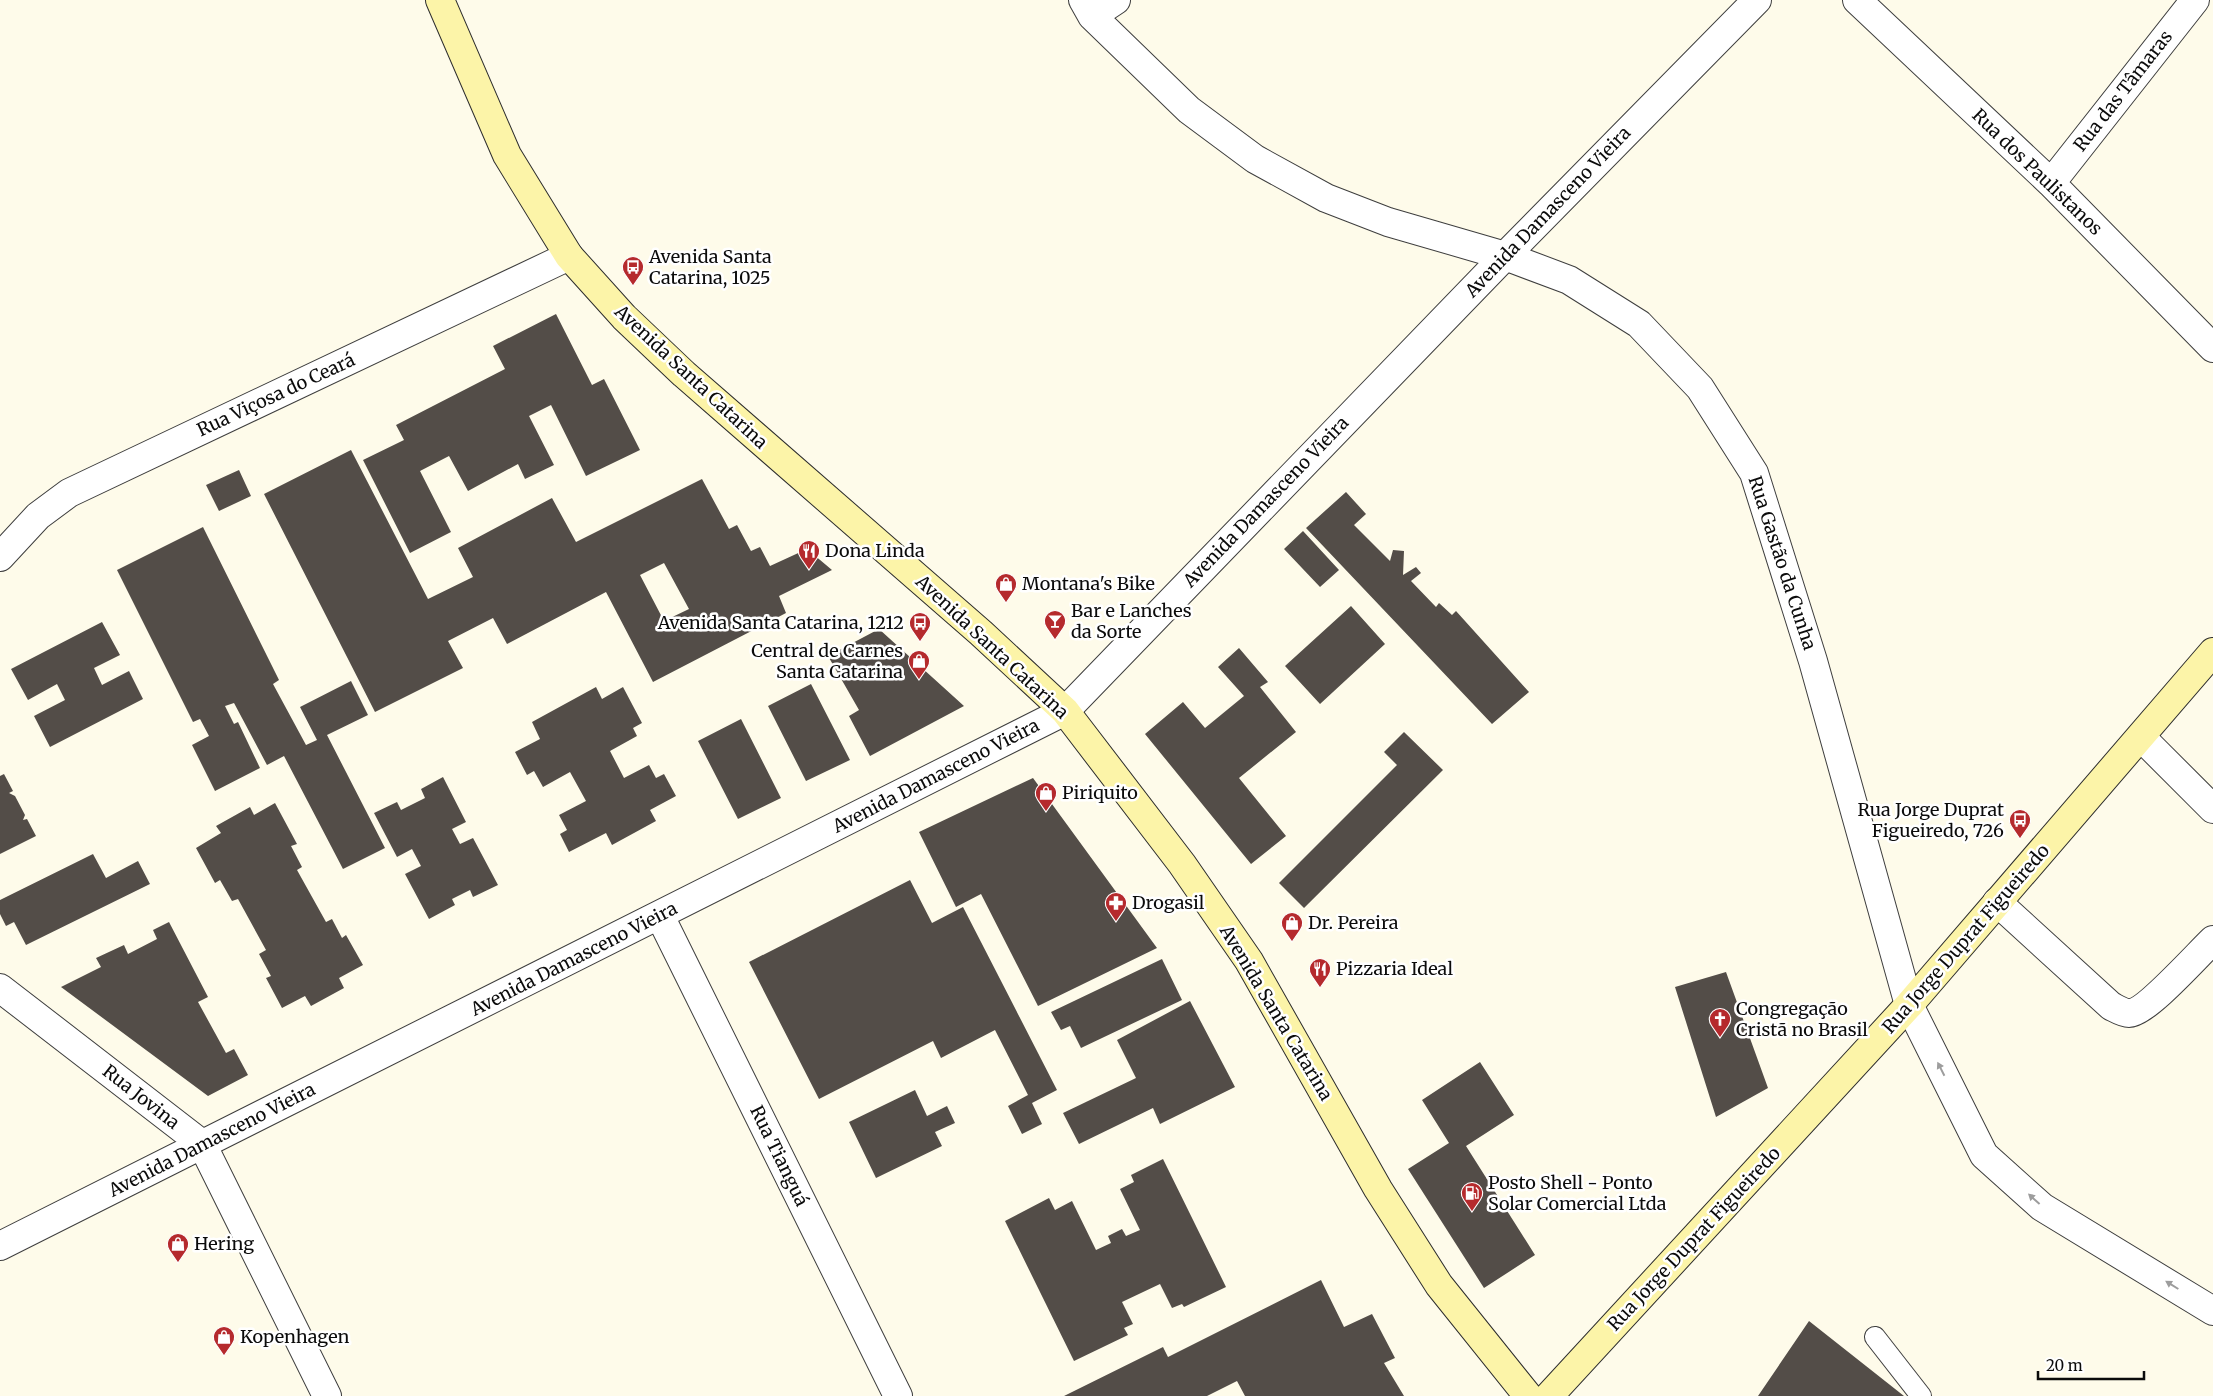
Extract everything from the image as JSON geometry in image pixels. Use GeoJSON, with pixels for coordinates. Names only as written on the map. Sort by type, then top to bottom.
{"type":"FeatureCollection","features":[{"type":"Feature","properties":{"kind":"street","name":"Avenida Santa Catarina"},"geometry":{"type":"LineString","coordinates":[[440,0],[507,155],[569,256],[624,317],[684,374],[981,633],[1065,711],[1182,864],[1249,961],[1373,1180],[1439,1285],[1528,1396]]}},
{"type":"Feature","properties":{"kind":"street"},"geometry":{"type":"LineString","coordinates":[[1087,8],[1116,0]]}},
{"type":"Feature","properties":{"kind":"street","name":"Avenida Damasceno Vieira"},"geometry":{"type":"LineString","coordinates":[[0,1246],[1065,711],[1505,256],[1757,0]]}},
{"type":"Feature","properties":{"kind":"street","name":"Rua dos Paulistanos"},"geometry":{"type":"LineString","coordinates":[[1857,0],[2051,183],[2213,348]]}},
{"type":"Feature","properties":{"kind":"street","name":"Rua das Tâmaras"},"geometry":{"type":"LineString","coordinates":[[2051,183],[2195,0]]}},
{"type":"Feature","properties":{"kind":"street","name":"Rua Gastão da Cunha"},"geometry":{"type":"LineString","coordinates":[[1087,8],[1189,110],[1255,159],[1326,198],[1388,222],[1505,256],[1568,280],[1639,324],[1700,388],[1754,473],[1813,661],[1909,1005],[1984,1155],[2042,1207],[2213,1311]]}},
{"type":"Feature","properties":{"kind":"street","name":"Rua Viçosa do Ceará"},"geometry":{"type":"LineString","coordinates":[[0,557],[38,516],[69,493],[569,256]]}},
{"type":"Feature","properties":{"kind":"street","name":"Rua Jorge Duprat Figueiredo"},"geometry":{"type":"LineString","coordinates":[[1549,1396],[1909,1005],[2213,652]]}},
{"type":"Feature","properties":{"kind":"street"},"geometry":{"type":"LineString","coordinates":[[2141,737],[2213,809]]}},
{"type":"Feature","properties":{"kind":"street"},"geometry":{"type":"LineString","coordinates":[[1997,902],[2111,1006],[2123,1012],[2131,1013],[2147,1006],[2213,940]]}},
{"type":"Feature","properties":{"kind":"street","name":"Rua Tianguá"},"geometry":{"type":"LineString","coordinates":[[660,916],[898,1396]]}},
{"type":"Feature","properties":{"kind":"street","name":"Rua Jovina"},"geometry":{"type":"LineString","coordinates":[[0,988],[202,1144],[328,1396]]}},
{"type":"Feature","properties":{"kind":"lane"},"geometry":{"type":"LineString","coordinates":[[1875,1337],[1921,1396]]}},
{"type":"Feature","properties":{"kind":"building"},"geometry":{"type":"Polygon","coordinates":[[[556,314],[592,385],[604,379],[640,450],[586,476],[551,405],[529,416],[554,465],[525,479],[518,464],[468,491],[449,456],[420,471],[451,532],[410,553],[363,460],[404,440],[396,425],[505,369],[493,346],[556,314]]]}},
{"type":"Feature","properties":{"kind":"building"},"geometry":{"type":"Polygon","coordinates":[[[351,450],[428,599],[473,577],[458,548],[552,498],[576,542],[702,479],[729,529],[737,525],[751,551],[760,547],[770,566],[807,549],[832,570],[779,596],[786,613],[653,682],[606,592],[507,644],[493,618],[448,641],[463,668],[375,712],[264,494],[351,450]],[[664,563],[640,575],[664,621],[689,609],[664,563]]]}},
{"type":"Feature","properties":{"kind":"building"},"geometry":{"type":"Polygon","coordinates":[[[239,470],[251,496],[219,511],[206,485],[239,470]]]}},
{"type":"Feature","properties":{"kind":"building"},"geometry":{"type":"Polygon","coordinates":[[[1346,492],[1366,514],[1354,525],[1390,561],[1393,550],[1404,551],[1403,575],[1416,567],[1421,573],[1411,581],[1436,607],[1439,603],[1452,615],[1456,611],[1529,692],[1492,724],[1306,528],[1346,492]]]}},
{"type":"Feature","properties":{"kind":"building"},"geometry":{"type":"Polygon","coordinates":[[[203,527],[279,680],[273,684],[306,745],[317,740],[300,707],[351,681],[368,715],[327,735],[385,848],[343,869],[284,756],[267,765],[234,703],[225,706],[234,724],[238,722],[260,768],[215,791],[192,745],[209,736],[200,719],[193,722],[117,570],[203,527]]]}},
{"type":"Feature","properties":{"kind":"building"},"geometry":{"type":"Polygon","coordinates":[[[1303,531],[1339,570],[1320,587],[1284,549],[1303,531]]]}},
{"type":"Feature","properties":{"kind":"building"},"geometry":{"type":"Polygon","coordinates":[[[1351,606],[1385,644],[1320,704],[1285,666],[1351,606]]]}},
{"type":"Feature","properties":{"kind":"building"},"geometry":{"type":"Polygon","coordinates":[[[102,622],[120,655],[94,668],[102,685],[129,671],[143,699],[50,747],[34,716],[65,700],[57,684],[28,700],[11,669],[102,622]]]}},
{"type":"Feature","properties":{"kind":"building"},"geometry":{"type":"Polygon","coordinates":[[[879,629],[964,706],[870,756],[849,716],[859,710],[828,656],[879,629]]]}},
{"type":"Feature","properties":{"kind":"building"},"geometry":{"type":"Polygon","coordinates":[[[1239,648],[1268,682],[1260,687],[1296,732],[1239,778],[1286,836],[1251,864],[1145,734],[1183,702],[1205,728],[1244,696],[1218,667],[1239,648]]]}},
{"type":"Feature","properties":{"kind":"building"},"geometry":{"type":"Polygon","coordinates":[[[811,684],[850,760],[806,781],[768,706],[811,684]]]}},
{"type":"Feature","properties":{"kind":"building"},"geometry":{"type":"Polygon","coordinates":[[[596,687],[602,699],[623,687],[642,723],[633,728],[637,736],[610,751],[624,778],[649,765],[656,778],[664,774],[676,796],[650,810],[656,821],[612,845],[606,833],[569,852],[560,834],[567,830],[559,815],[586,801],[570,772],[543,787],[534,771],[527,775],[515,752],[540,739],[532,722],[596,687]]]}},
{"type":"Feature","properties":{"kind":"building"},"geometry":{"type":"Polygon","coordinates":[[[741,719],[781,798],[738,819],[698,741],[741,719]]]}},
{"type":"Feature","properties":{"kind":"building"},"geometry":{"type":"Polygon","coordinates":[[[1404,732],[1443,770],[1304,908],[1279,883],[1397,765],[1384,752],[1404,732]]]}},
{"type":"Feature","properties":{"kind":"building"},"geometry":{"type":"Polygon","coordinates":[[[4,774],[13,791],[9,793],[15,796],[25,815],[23,820],[27,819],[36,836],[0,854],[0,776],[4,774]]]}},
{"type":"Feature","properties":{"kind":"building"},"geometry":{"type":"Polygon","coordinates":[[[443,777],[466,822],[452,829],[460,844],[473,838],[498,885],[473,897],[470,890],[452,899],[455,905],[429,919],[405,874],[421,866],[412,849],[397,857],[374,813],[397,802],[401,810],[425,798],[421,789],[443,777]]]}},
{"type":"Feature","properties":{"kind":"building"},"geometry":{"type":"Polygon","coordinates":[[[1033,778],[1157,948],[1038,1006],[981,894],[956,907],[919,832],[1033,778]]]}},
{"type":"Feature","properties":{"kind":"building"},"geometry":{"type":"Polygon","coordinates":[[[275,803],[297,844],[291,846],[302,867],[297,870],[326,922],[332,919],[342,938],[346,935],[363,965],[339,978],[344,988],[311,1006],[305,996],[282,1008],[266,978],[271,976],[259,954],[266,950],[238,899],[232,901],[220,880],[215,883],[196,848],[221,833],[216,826],[250,807],[254,815],[275,803]]]}},
{"type":"Feature","properties":{"kind":"building"},"geometry":{"type":"Polygon","coordinates":[[[93,854],[106,878],[138,861],[150,884],[26,945],[14,922],[6,926],[0,914],[0,900],[93,854]]]}},
{"type":"Feature","properties":{"kind":"building"},"geometry":{"type":"Polygon","coordinates":[[[910,880],[932,923],[963,907],[1057,1090],[1032,1103],[1042,1124],[1022,1134],[1008,1106],[1028,1095],[995,1030],[941,1058],[933,1041],[819,1099],[749,962],[910,880]]]}},
{"type":"Feature","properties":{"kind":"building"},"geometry":{"type":"Polygon","coordinates":[[[169,922],[208,997],[198,1002],[226,1053],[234,1049],[248,1075],[208,1096],[61,987],[101,967],[96,958],[124,945],[128,954],[157,939],[153,930],[169,922]]]}},
{"type":"Feature","properties":{"kind":"building"},"geometry":{"type":"Polygon","coordinates":[[[1162,959],[1182,1000],[1081,1048],[1070,1026],[1061,1030],[1051,1012],[1162,959]]]}},
{"type":"Feature","properties":{"kind":"building","name":"Congregação Cristã no Brasil"},"geometry":{"type":"Polygon","coordinates":[[[1726,972],[1768,1088],[1716,1117],[1675,987],[1726,972]]]}},
{"type":"Feature","properties":{"kind":"building"},"geometry":{"type":"Polygon","coordinates":[[[1190,1001],[1235,1087],[1160,1124],[1153,1108],[1079,1144],[1063,1113],[1136,1078],[1117,1040],[1190,1001]]]}},
{"type":"Feature","properties":{"kind":"building","name":"Posto Shell - Ponto Solar Comercial Ltda"},"geometry":{"type":"Polygon","coordinates":[[[1480,1062],[1514,1115],[1466,1146],[1535,1255],[1484,1288],[1408,1169],[1449,1143],[1422,1100],[1480,1062]]]}},
{"type":"Feature","properties":{"kind":"building"},"geometry":{"type":"Polygon","coordinates":[[[915,1090],[927,1116],[947,1106],[955,1123],[935,1132],[942,1146],[876,1178],[849,1122],[915,1090]]]}},
{"type":"Feature","properties":{"kind":"building"},"geometry":{"type":"Polygon","coordinates":[[[1163,1159],[1226,1287],[1184,1307],[1182,1304],[1172,1308],[1160,1284],[1122,1302],[1133,1324],[1124,1328],[1128,1335],[1074,1361],[1005,1221],[1049,1198],[1055,1210],[1072,1201],[1096,1250],[1111,1243],[1108,1236],[1122,1229],[1126,1236],[1140,1230],[1120,1189],[1134,1182],[1131,1175],[1163,1159]]]}},
{"type":"Feature","properties":{"kind":"building"},"geometry":{"type":"Polygon","coordinates":[[[1321,1280],[1344,1327],[1372,1314],[1395,1358],[1384,1363],[1404,1396],[1245,1396],[1237,1381],[1207,1396],[1064,1396],[1163,1347],[1168,1357],[1321,1280]]]}},
{"type":"Feature","properties":{"kind":"building"},"geometry":{"type":"Polygon","coordinates":[[[1809,1321],[1904,1396],[1758,1396],[1809,1321]]]}},
{"type":"Feature","properties":{"kind":"place","name":"Avenida Santa Catarina, 1025"},"geometry":{"type":"Point","coordinates":[633,286]}},
{"type":"Feature","properties":{"kind":"place","name":"Dona Linda"},"geometry":{"type":"Point","coordinates":[809,570]}},
{"type":"Feature","properties":{"kind":"place","name":"Montana's Bike"},"geometry":{"type":"Point","coordinates":[1006,603]}},
{"type":"Feature","properties":{"kind":"place","name":"Bar e Lanches da Sorte"},"geometry":{"type":"Point","coordinates":[1055,640]}},
{"type":"Feature","properties":{"kind":"place","name":"Avenida Santa Catarina, 1212"},"geometry":{"type":"Point","coordinates":[920,642]}},
{"type":"Feature","properties":{"kind":"place","name":"Central de Carnes Santa Catarina"},"geometry":{"type":"Point","coordinates":[919,680]}},
{"type":"Feature","properties":{"kind":"place","name":"Piriquito"},"geometry":{"type":"Point","coordinates":[1046,812]}},
{"type":"Feature","properties":{"kind":"place","name":"Rua Jorge Duprat Figueiredo, 726"},"geometry":{"type":"Point","coordinates":[2020,839]}},
{"type":"Feature","properties":{"kind":"place","name":"Drogasil"},"geometry":{"type":"Point","coordinates":[1116,922]}},
{"type":"Feature","properties":{"kind":"place","name":"Dr. Pereira"},"geometry":{"type":"Point","coordinates":[1292,942]}},
{"type":"Feature","properties":{"kind":"place","name":"Pizzaria Ideal"},"geometry":{"type":"Point","coordinates":[1320,988]}},
{"type":"Feature","properties":{"kind":"place","name":"Congregação Cristã no Brasil"},"geometry":{"type":"Point","coordinates":[1720,1038]}},
{"type":"Feature","properties":{"kind":"place","name":"Posto Shell - Ponto Solar Comercial Ltda"},"geometry":{"type":"Point","coordinates":[1472,1212]}},
{"type":"Feature","properties":{"kind":"place","name":"Hering"},"geometry":{"type":"Point","coordinates":[178,1263]}},
{"type":"Feature","properties":{"kind":"place","name":"Kopenhagen"},"geometry":{"type":"Point","coordinates":[224,1356]}}]}
